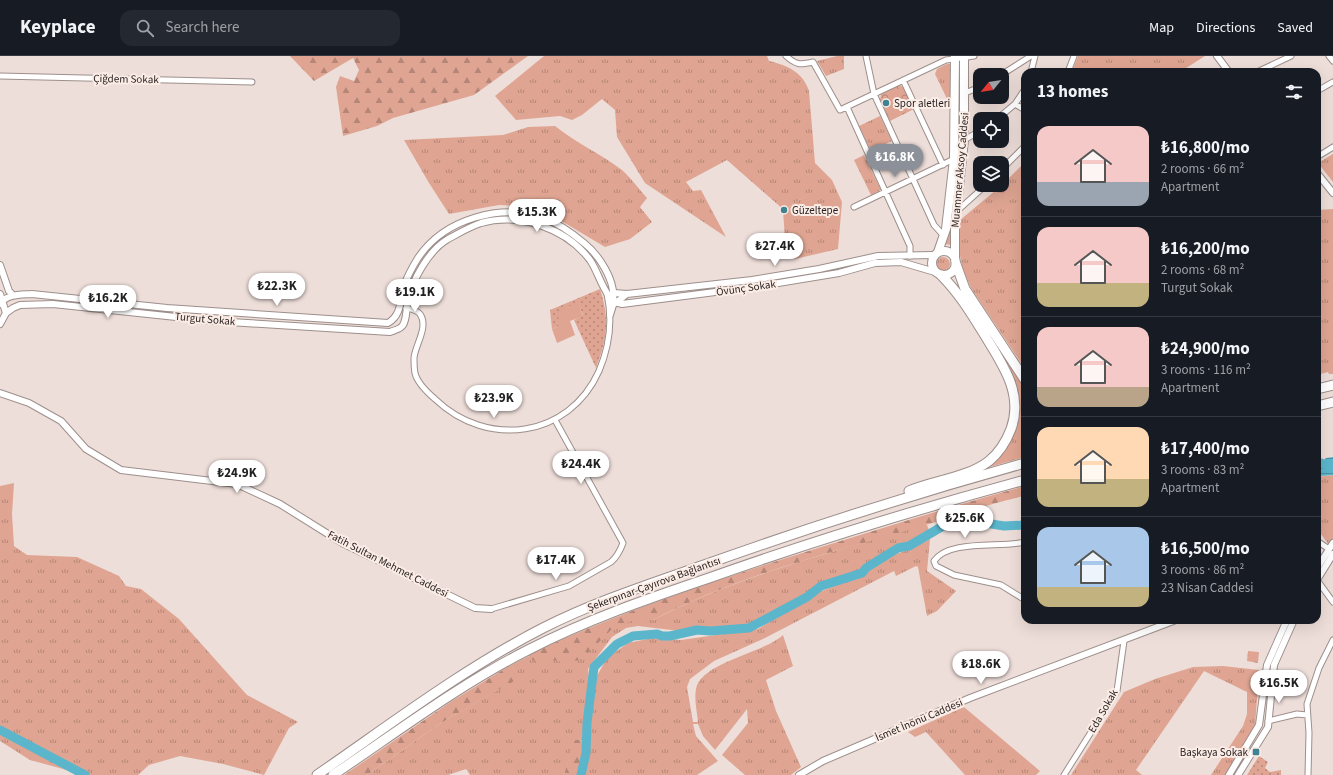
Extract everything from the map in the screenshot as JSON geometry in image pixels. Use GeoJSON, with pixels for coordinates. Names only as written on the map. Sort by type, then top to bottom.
{"type":"FeatureCollection","features":[{"type":"Feature","properties":{"kind":"highway"},"geometry":{"type":"LineString","coordinates":[[956,262],[965,289],[1021,374]]}},
{"type":"Feature","properties":{"kind":"highway"},"geometry":{"type":"LineString","coordinates":[[852,514],[914,489],[976,468],[988,462],[1001,449],[1013,422],[1015,396],[1006,369],[959,295],[938,274]]}},
{"type":"Feature","properties":{"kind":"highway"},"geometry":{"type":"LineString","coordinates":[[1321,387],[1333,385]]}},
{"type":"Feature","properties":{"kind":"highway"},"geometry":{"type":"LineString","coordinates":[[1321,405],[1333,402]]}},
{"type":"Feature","properties":{"kind":"highway","name":"Şekerpınar-Çayırova Bağlantısı"},"geometry":{"type":"LineString","coordinates":[[317,775],[448,684],[496,654],[545,627],[596,604],[852,514],[1021,464]]}},
{"type":"Feature","properties":{"kind":"highway","name":"Şekerpınar-Çayırova Bağlantısı"},"geometry":{"type":"LineString","coordinates":[[333,775],[483,674],[529,649],[576,627],[630,606],[764,559],[900,516],[1021,481]]}},
{"type":"Feature","properties":{"kind":"main road"},"geometry":{"type":"LineString","coordinates":[[936,254],[944,251],[950,253],[956,262],[953,272],[938,274],[931,265],[944,236],[954,158],[955,57]]}},
{"type":"Feature","properties":{"kind":"main road","name":"Muammer Aksoy Caddesi"},"geometry":{"type":"LineString","coordinates":[[956,262],[956,212],[964,140],[964,57]]}},
{"type":"Feature","properties":{"kind":"street"},"geometry":{"type":"LineString","coordinates":[[786,56],[799,65],[813,59],[840,110],[946,60],[955,57],[974,56]]}},
{"type":"Feature","properties":{"kind":"street"},"geometry":{"type":"LineString","coordinates":[[866,56],[874,94],[934,225],[944,236]]}},
{"type":"Feature","properties":{"kind":"street"},"geometry":{"type":"LineString","coordinates":[[1009,70],[1031,56]]}},
{"type":"Feature","properties":{"kind":"street"},"geometry":{"type":"LineString","coordinates":[[1032,68],[1036,56]]}},
{"type":"Feature","properties":{"kind":"street"},"geometry":{"type":"LineString","coordinates":[[1070,68],[1074,56]]}},
{"type":"Feature","properties":{"kind":"street"},"geometry":{"type":"LineString","coordinates":[[1217,56],[1226,68]]}},
{"type":"Feature","properties":{"kind":"street"},"geometry":{"type":"LineString","coordinates":[[1265,68],[1291,56]]}},
{"type":"Feature","properties":{"kind":"street"},"geometry":{"type":"LineString","coordinates":[[1329,56],[1333,61]]}},
{"type":"Feature","properties":{"kind":"street","name":"Çiğdem Sokak"},"geometry":{"type":"LineString","coordinates":[[0,76],[252,82]]}},
{"type":"Feature","properties":{"kind":"street"},"geometry":{"type":"LineString","coordinates":[[903,80],[943,165]]}},
{"type":"Feature","properties":{"kind":"street"},"geometry":{"type":"LineString","coordinates":[[1321,89],[1333,82]]}},
{"type":"Feature","properties":{"kind":"street"},"geometry":{"type":"LineString","coordinates":[[965,93],[973,90]]}},
{"type":"Feature","properties":{"kind":"street"},"geometry":{"type":"LineString","coordinates":[[1005,112],[1015,104],[1021,95]]}},
{"type":"Feature","properties":{"kind":"street"},"geometry":{"type":"LineString","coordinates":[[1015,104],[1021,108]]}},
{"type":"Feature","properties":{"kind":"street"},"geometry":{"type":"LineString","coordinates":[[847,107],[910,246],[910,256]]}},
{"type":"Feature","properties":{"kind":"street"},"geometry":{"type":"LineString","coordinates":[[964,140],[973,135]]}},
{"type":"Feature","properties":{"kind":"street"},"geometry":{"type":"LineString","coordinates":[[1321,154],[1333,147]]}},
{"type":"Feature","properties":{"kind":"street"},"geometry":{"type":"LineString","coordinates":[[1009,162],[1021,150]]}},
{"type":"Feature","properties":{"kind":"street"},"geometry":{"type":"LineString","coordinates":[[854,207],[943,165],[954,158]]}},
{"type":"Feature","properties":{"kind":"street"},"geometry":{"type":"LineString","coordinates":[[1321,178],[1333,193]]}},
{"type":"Feature","properties":{"kind":"street"},"geometry":{"type":"LineString","coordinates":[[956,212],[978,192]]}},
{"type":"Feature","properties":{"kind":"street"},"geometry":{"type":"LineString","coordinates":[[394,330],[390,322],[394,320],[399,311],[405,284],[419,258],[438,237],[451,228],[465,221],[491,213],[520,213],[545,218],[569,230],[587,245],[601,263],[614,293],[613,301]]}},
{"type":"Feature","properties":{"kind":"street"},"geometry":{"type":"LineString","coordinates":[[515,220],[537,224],[554,230],[578,247],[589,259],[600,276],[607,294],[610,315],[610,335],[606,354],[589,391],[577,404],[555,420],[528,429],[498,429],[460,418],[435,400],[416,374],[414,357],[423,323],[420,314],[415,310],[406,308],[412,286],[422,266],[445,241],[468,228],[482,223],[515,220]]}},
{"type":"Feature","properties":{"kind":"street","name":"Övünç Sokak"},"geometry":{"type":"LineString","coordinates":[[614,293],[627,294],[752,280],[819,269],[878,256],[936,254]]}},
{"type":"Feature","properties":{"kind":"street","name":"Övünç Sokak"},"geometry":{"type":"LineString","coordinates":[[613,301],[622,304],[754,287],[839,273],[875,263],[901,262],[938,274]]}},
{"type":"Feature","properties":{"kind":"street"},"geometry":{"type":"LineString","coordinates":[[0,265],[10,295],[7,311],[0,324]]}},
{"type":"Feature","properties":{"kind":"street"},"geometry":{"type":"LineString","coordinates":[[0,294],[1,303],[7,311]]}},
{"type":"Feature","properties":{"kind":"street"},"geometry":{"type":"LineString","coordinates":[[607,294],[613,301]]}},
{"type":"Feature","properties":{"kind":"street"},"geometry":{"type":"LineString","coordinates":[[610,315],[613,305],[627,294]]}},
{"type":"Feature","properties":{"kind":"street"},"geometry":{"type":"LineString","coordinates":[[1,303],[10,295]]}},
{"type":"Feature","properties":{"kind":"street","name":"Turgut Sokak"},"geometry":{"type":"LineString","coordinates":[[10,295],[55,296],[167,308],[390,322]]}},
{"type":"Feature","properties":{"kind":"street","name":"Turgut Sokak"},"geometry":{"type":"LineString","coordinates":[[7,311],[20,305],[53,304],[214,321],[390,332],[404,325],[406,308]]}},
{"type":"Feature","properties":{"kind":"street"},"geometry":{"type":"LineString","coordinates":[[165,315],[167,308]]}},
{"type":"Feature","properties":{"kind":"street","name":"Fatih Sultan Mehmet Caddesi"},"geometry":{"type":"LineString","coordinates":[[0,393],[28,403],[61,421],[86,449],[121,470],[237,484],[280,504],[344,544],[476,608],[491,609]]}},
{"type":"Feature","properties":{"kind":"street"},"geometry":{"type":"LineString","coordinates":[[491,609],[569,586],[616,558],[621,550],[623,543],[555,420]]}},
{"type":"Feature","properties":{"kind":"street"},"geometry":{"type":"LineString","coordinates":[[1021,543],[1011,546],[953,548],[938,554],[934,560],[936,566],[954,575],[1001,585],[1021,597]]}},
{"type":"Feature","properties":{"kind":"street"},"geometry":{"type":"LineString","coordinates":[[1321,572],[1331,552],[1333,543]]}},
{"type":"Feature","properties":{"kind":"street"},"geometry":{"type":"LineString","coordinates":[[1321,544],[1331,552]]}},
{"type":"Feature","properties":{"kind":"street"},"geometry":{"type":"LineString","coordinates":[[1321,563],[1331,552]]}},
{"type":"Feature","properties":{"kind":"street"},"geometry":{"type":"LineString","coordinates":[[1321,586],[1333,602]]}},
{"type":"Feature","properties":{"kind":"street","name":"İsmet İnönü Caddesi"},"geometry":{"type":"LineString","coordinates":[[799,775],[824,761],[970,698],[1166,624]]}},
{"type":"Feature","properties":{"kind":"street"},"geometry":{"type":"LineString","coordinates":[[1229,775],[1259,725],[1267,665],[1285,624]]}},
{"type":"Feature","properties":{"kind":"street"},"geometry":{"type":"LineString","coordinates":[[1238,775],[1261,739],[1268,721],[1274,665],[1292,624]]}},
{"type":"Feature","properties":{"kind":"street"},"geometry":{"type":"LineString","coordinates":[[1308,775],[1309,734],[1307,704],[1319,668],[1333,640]]}},
{"type":"Feature","properties":{"kind":"street","name":"Eda Sokak"},"geometry":{"type":"LineString","coordinates":[[1064,775],[1117,691],[1124,641]]}},
{"type":"Feature","properties":{"kind":"street"},"geometry":{"type":"LineString","coordinates":[[1268,721],[1297,714],[1307,715]]}},
{"type":"Feature","properties":{"kind":"green space"},"geometry":{"type":"Polygon","coordinates":[[[290,56],[528,56],[474,95],[393,118],[377,126],[343,136],[336,87],[340,76],[354,81],[359,70],[353,58],[314,81],[290,56]]]}},
{"type":"Feature","properties":{"kind":"green space","name":"Güzeltepe"},"geometry":{"type":"Polygon","coordinates":[[[544,56],[767,56],[769,61],[794,70],[803,79],[809,91],[815,163],[832,180],[842,202],[838,249],[795,259],[786,252],[783,211],[816,189],[784,210],[727,160],[686,182],[693,191],[701,190],[726,237],[645,183],[617,137],[615,110],[602,99],[582,115],[572,120],[560,116],[516,120],[495,96],[544,56]]]}},
{"type":"Feature","properties":{"kind":"green space"},"geometry":{"type":"Polygon","coordinates":[[[837,56],[844,56],[844,69],[826,76],[817,61],[837,56]]]}},
{"type":"Feature","properties":{"kind":"green space"},"geometry":{"type":"Polygon","coordinates":[[[1078,56],[1205,56],[1186,68],[1074,68],[1078,56]]]}},
{"type":"Feature","properties":{"kind":"green space"},"geometry":{"type":"Polygon","coordinates":[[[947,64],[951,64],[952,103],[949,103],[935,74],[937,69],[947,64]]]}},
{"type":"Feature","properties":{"kind":"green space"},"geometry":{"type":"Polygon","coordinates":[[[958,65],[961,65],[961,132],[952,245],[944,244],[957,156],[958,65]]]}},
{"type":"Feature","properties":{"kind":"green space"},"geometry":{"type":"Polygon","coordinates":[[[899,85],[903,87],[914,109],[890,121],[880,100],[881,94],[899,85]]]}},
{"type":"Feature","properties":{"kind":"green space"},"geometry":{"type":"Polygon","coordinates":[[[880,116],[892,141],[871,151],[859,126],[880,116]]]}},
{"type":"Feature","properties":{"kind":"green space"},"geometry":{"type":"Polygon","coordinates":[[[555,126],[571,138],[622,170],[647,198],[640,207],[652,222],[630,239],[605,247],[538,207],[499,205],[449,214],[404,140],[503,135],[528,127],[555,126]]]}},
{"type":"Feature","properties":{"kind":"green space"},"geometry":{"type":"Polygon","coordinates":[[[1333,154],[1333,182],[1321,167],[1321,161],[1333,154]]]}},
{"type":"Feature","properties":{"kind":"green space"},"geometry":{"type":"Polygon","coordinates":[[[864,155],[881,190],[871,195],[854,160],[864,155]]]}},
{"type":"Feature","properties":{"kind":"green space"},"geometry":{"type":"Polygon","coordinates":[[[1021,166],[1021,363],[971,288],[963,270],[959,251],[958,231],[960,220],[994,192],[1009,192],[1009,178],[1021,166]]]}},
{"type":"Feature","properties":{"kind":"green space"},"geometry":{"type":"Polygon","coordinates":[[[1333,209],[1333,374],[1329,374],[1328,372],[1321,374],[1321,210],[1333,209]]]}},
{"type":"Feature","properties":{"kind":"green space"},"geometry":{"type":"Polygon","coordinates":[[[940,257],[946,257],[950,261],[950,267],[946,271],[940,271],[936,267],[936,261],[940,257]]]}},
{"type":"Feature","properties":{"kind":"green space"},"geometry":{"type":"Polygon","coordinates":[[[600,289],[605,310],[606,329],[603,348],[596,368],[574,320],[583,315],[578,303],[561,325],[552,329],[550,310],[600,289]]]}},
{"type":"Feature","properties":{"kind":"green space"},"geometry":{"type":"Polygon","coordinates":[[[578,302],[583,316],[570,321],[575,335],[557,343],[552,329],[561,325],[556,312],[578,302]]]}},
{"type":"Feature","properties":{"kind":"green space"},"geometry":{"type":"Polygon","coordinates":[[[1010,366],[1021,381],[1021,458],[986,468],[1009,440],[1018,423],[1020,406],[1019,398],[1008,367],[1010,366]]]}},
{"type":"Feature","properties":{"kind":"green space"},"geometry":{"type":"Polygon","coordinates":[[[1333,475],[1333,540],[1330,546],[1321,534],[1321,476],[1333,475]]]}},
{"type":"Feature","properties":{"kind":"green space"},"geometry":{"type":"Polygon","coordinates":[[[14,483],[12,514],[14,546],[27,555],[77,557],[119,576],[126,586],[141,589],[179,619],[247,695],[298,722],[289,728],[264,775],[223,764],[180,756],[149,765],[138,775],[85,775],[30,760],[0,741],[0,486],[14,483]]]}},
{"type":"Feature","properties":{"kind":"green space"},"geometry":{"type":"Polygon","coordinates":[[[1021,487],[1021,497],[989,505],[788,565],[719,590],[653,620],[646,615],[612,629],[588,653],[583,651],[579,660],[566,663],[553,660],[536,663],[528,655],[589,628],[713,582],[901,522],[1021,487]]]}},
{"type":"Feature","properties":{"kind":"green space"},"geometry":{"type":"Polygon","coordinates":[[[921,525],[927,525],[930,533],[913,542],[896,547],[860,570],[821,584],[797,600],[751,626],[699,628],[680,631],[638,626],[626,628],[612,637],[588,669],[590,686],[584,743],[580,739],[575,740],[564,775],[470,775],[466,769],[448,775],[367,775],[441,723],[520,677],[511,665],[566,638],[643,607],[653,620],[685,604],[751,578],[785,566],[921,525]]]}},
{"type":"Feature","properties":{"kind":"green space"},"geometry":{"type":"Polygon","coordinates":[[[930,539],[927,571],[956,591],[937,611],[927,616],[918,567],[916,566],[896,576],[894,571],[765,638],[714,661],[690,679],[687,687],[693,722],[698,722],[695,693],[700,680],[709,672],[721,665],[762,647],[783,635],[793,666],[766,680],[776,711],[801,767],[791,775],[745,775],[722,755],[748,723],[747,709],[715,750],[703,736],[698,724],[693,724],[696,736],[718,761],[697,775],[583,775],[590,752],[589,725],[594,681],[607,658],[628,643],[652,638],[681,640],[758,629],[819,592],[863,575],[893,555],[908,550],[930,539]]]}},
{"type":"Feature","properties":{"kind":"green space"},"geometry":{"type":"Polygon","coordinates":[[[1248,651],[1259,652],[1258,663],[1247,661],[1248,651]]]}},
{"type":"Feature","properties":{"kind":"green space"},"geometry":{"type":"Polygon","coordinates":[[[511,665],[521,677],[441,723],[367,775],[344,775],[452,701],[511,665]]]}},
{"type":"Feature","properties":{"kind":"green space"},"geometry":{"type":"Polygon","coordinates":[[[1223,666],[1259,670],[1255,727],[1225,775],[1211,775],[1243,726],[1247,714],[1247,692],[1204,671],[1136,770],[1142,775],[1071,775],[1124,692],[1155,679],[1193,667],[1223,666]]]}},
{"type":"Feature","properties":{"kind":"green space"},"geometry":{"type":"Polygon","coordinates":[[[964,707],[1040,771],[1036,775],[965,775],[926,732],[915,737],[908,732],[964,707]]]}},
{"type":"Feature","properties":{"kind":"green space"},"geometry":{"type":"Polygon","coordinates":[[[580,739],[584,747],[584,752],[578,775],[564,775],[573,744],[575,740],[580,739]]]}},
{"type":"Feature","properties":{"kind":"green space"},"geometry":{"type":"Polygon","coordinates":[[[1259,756],[1268,762],[1265,768],[1270,772],[1281,770],[1281,775],[1247,775],[1259,756]]]}},
{"type":"Feature","properties":{"kind":"water"},"geometry":{"type":"Polygon","coordinates":[[[1333,457],[1333,475],[1321,476],[1321,463],[1326,458],[1333,457]]]}},
{"type":"Feature","properties":{"kind":"waterway"},"geometry":{"type":"LineString","coordinates":[[1321,463],[1333,468]]}},
{"type":"Feature","properties":{"kind":"waterway"},"geometry":{"type":"LineString","coordinates":[[581,775],[586,753],[587,723],[594,667],[617,644],[633,636],[657,634],[662,636],[670,636],[697,630],[710,631],[749,628],[807,597],[821,586],[862,573],[866,568],[898,548],[909,546],[943,526],[973,521],[1004,526],[1021,525]]}},
{"type":"Feature","properties":{"kind":"waterway"},"geometry":{"type":"LineString","coordinates":[[0,730],[85,775]]}},
{"type":"Feature","properties":{"kind":"place","name":"Spor aletleri"},"geometry":{"type":"Point","coordinates":[886,103]}},
{"type":"Feature","properties":{"kind":"place","name":"Güzeltepe"},"geometry":{"type":"Point","coordinates":[784,210]}},
{"type":"Feature","properties":{"kind":"place","name":"Başkaya Sokak"},"geometry":{"type":"Point","coordinates":[1256,752]}}]}
